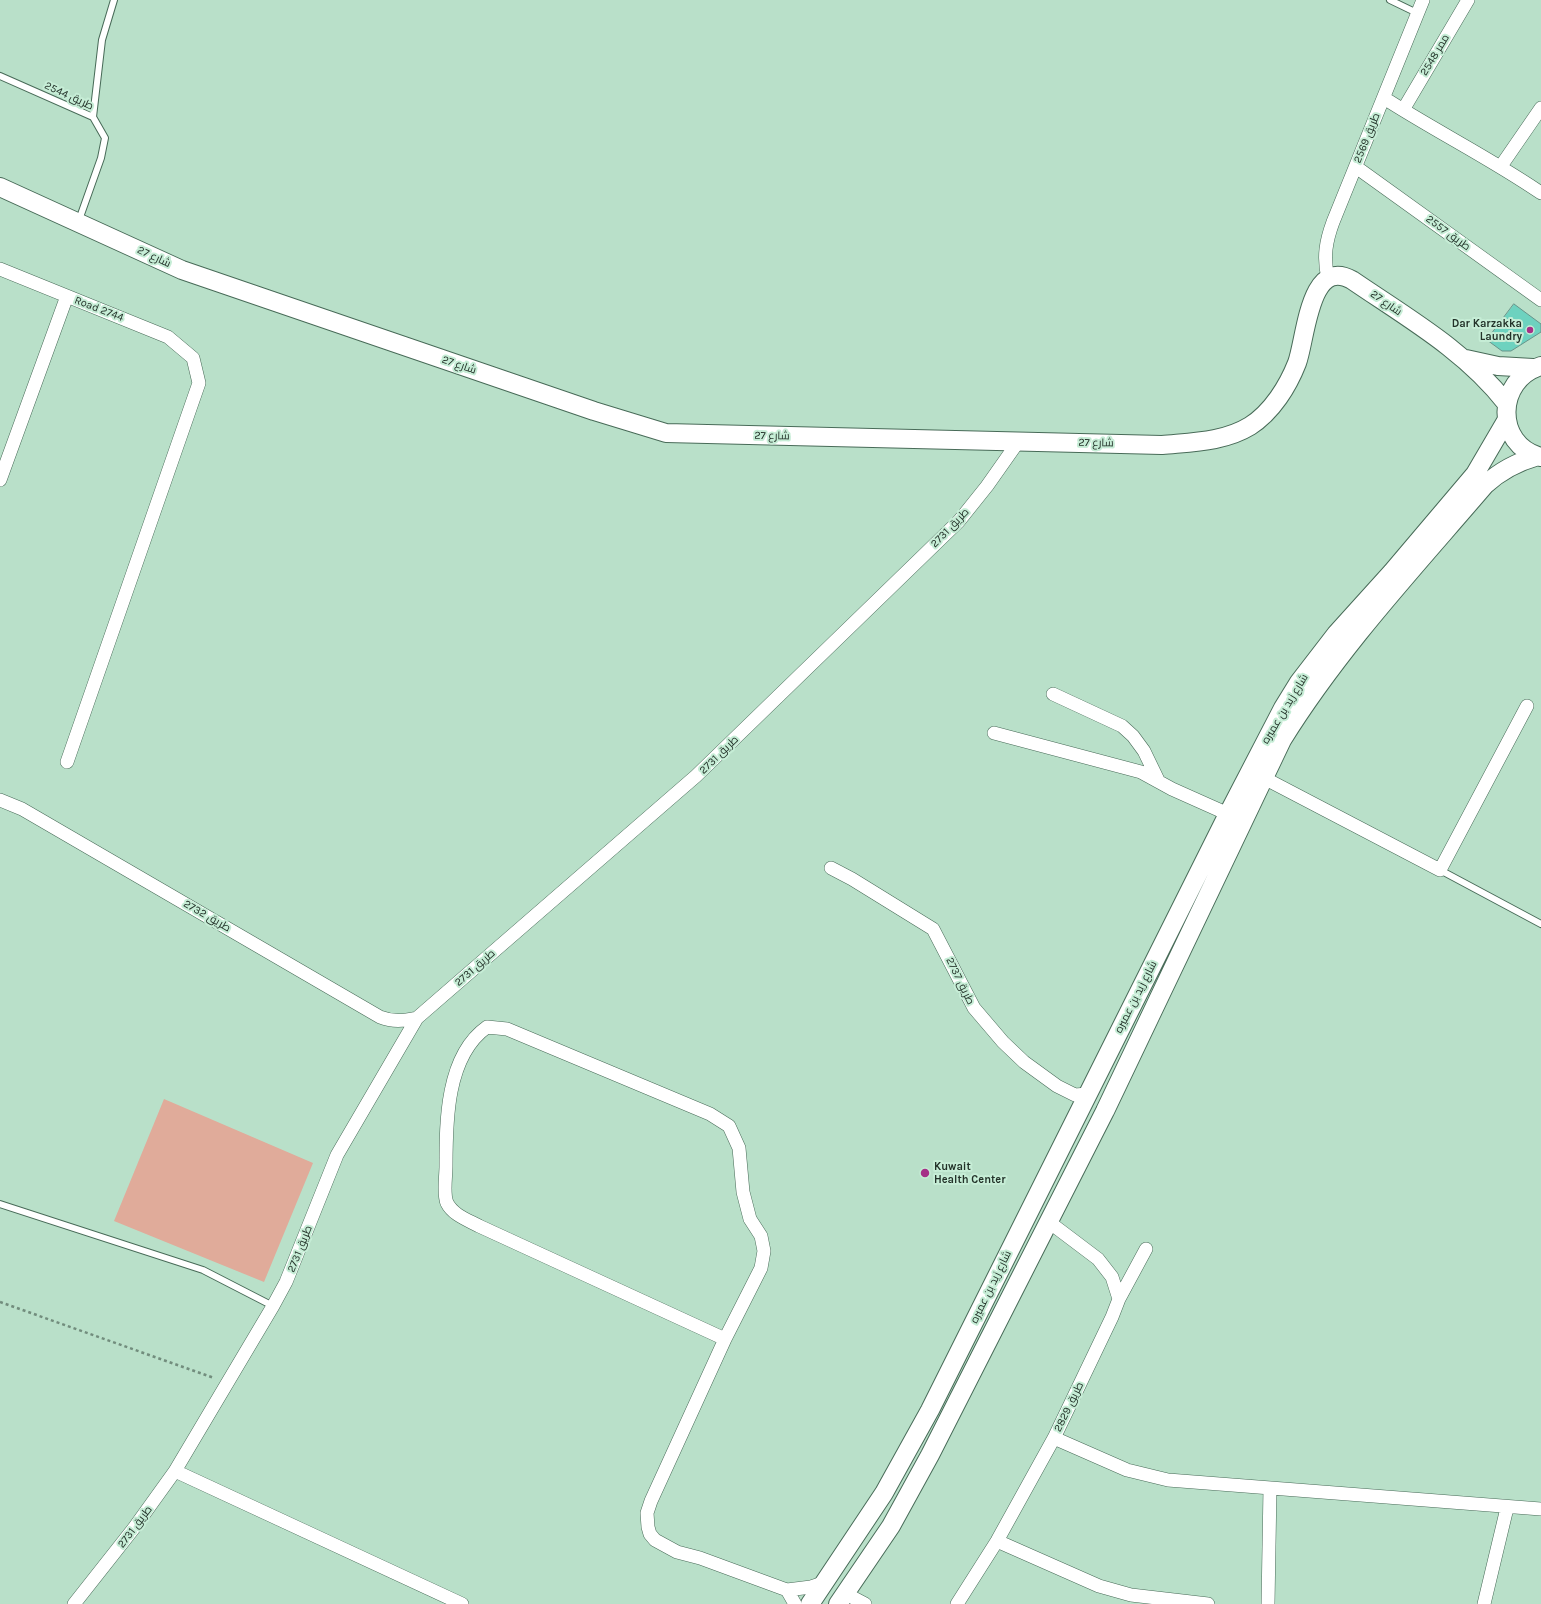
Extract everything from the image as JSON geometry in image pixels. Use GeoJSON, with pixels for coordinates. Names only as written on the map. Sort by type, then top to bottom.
{"type":"FeatureCollection","features":[{"type":"Feature","properties":{"kind":"street","name":"طريق 2569"},"geometry":{"type":"LineString","coordinates":[[1328,278],[1325,255],[1326,244],[1333,222],[1423,0]]}},
{"type":"Feature","properties":{"kind":"street","name":"ممر 2548"},"geometry":{"type":"LineString","coordinates":[[1403,110],[1468,0]]}},
{"type":"Feature","properties":{"kind":"street"},"geometry":{"type":"LineString","coordinates":[[1384,98],[1481,156],[1501,166],[1541,192]]}},
{"type":"Feature","properties":{"kind":"street"},"geometry":{"type":"LineString","coordinates":[[1501,166],[1541,108]]}},
{"type":"Feature","properties":{"kind":"street","name":"طريق 2557"},"geometry":{"type":"LineString","coordinates":[[1356,167],[1541,300]]}},
{"type":"Feature","properties":{"kind":"street","name":"شارع 27"},"geometry":{"type":"LineString","coordinates":[[0,187],[182,270],[594,411],[666,433],[1162,444],[1221,439],[1251,426],[1268,410],[1284,390],[1297,362],[1304,329],[1317,290],[1323,281],[1340,275],[1352,280],[1465,359],[1487,380],[1506,412],[1512,434],[1522,446],[1540,456]]}},
{"type":"Feature","properties":{"kind":"street","name":"Road 2744"},"geometry":{"type":"LineString","coordinates":[[0,269],[168,337],[193,358],[200,383],[67,762]]}},
{"type":"Feature","properties":{"kind":"street"},"geometry":{"type":"LineString","coordinates":[[0,480],[67,296]]}},
{"type":"Feature","properties":{"kind":"street","name":"شارع 27"},"geometry":{"type":"LineString","coordinates":[[1465,359],[1498,366],[1537,367]]}},
{"type":"Feature","properties":{"kind":"street","name":"شارع زيد بن عميره"},"geometry":{"type":"LineString","coordinates":[[810,1604],[859,1533],[908,1452],[1268,734],[1299,682],[1336,634],[1463,490],[1487,457],[1506,412],[1512,389],[1520,377],[1537,367]]}},
{"type":"Feature","properties":{"kind":"street","name":"طريق 2731"},"geometry":{"type":"LineString","coordinates":[[74,1604],[134,1528],[176,1471],[273,1306],[286,1282],[337,1155],[416,1018],[696,776],[959,521],[987,486],[1018,442]]}},
{"type":"Feature","properties":{"kind":"street","name":"شارع زيد بن عميره"},"geometry":{"type":"LineString","coordinates":[[842,1599],[891,1526],[911,1491],[1049,1222],[1105,1111],[1282,740],[1324,677],[1352,641],[1496,475],[1516,463],[1540,456]]}},
{"type":"Feature","properties":{"kind":"street"},"geometry":{"type":"LineString","coordinates":[[1053,694],[1122,726],[1133,736],[1144,751],[1158,780]]}},
{"type":"Feature","properties":{"kind":"street"},"geometry":{"type":"LineString","coordinates":[[1264,778],[1440,870],[1527,706]]}},
{"type":"Feature","properties":{"kind":"street"},"geometry":{"type":"LineString","coordinates":[[994,734],[1141,772],[1172,789],[1228,814]]}},
{"type":"Feature","properties":{"kind":"street","name":"طريق 2732"},"geometry":{"type":"LineString","coordinates":[[0,800],[22,809],[380,1017],[402,1022],[416,1018]]}},
{"type":"Feature","properties":{"kind":"street","name":"طريق 2737"},"geometry":{"type":"LineString","coordinates":[[831,868],[852,879],[933,929],[974,1008],[1003,1042],[1024,1062],[1057,1086],[1075,1095],[1088,1094]]}},
{"type":"Feature","properties":{"kind":"street"},"geometry":{"type":"LineString","coordinates":[[725,1339],[479,1226],[458,1215],[452,1210],[446,1199],[446,1124],[452,1087],[462,1060],[471,1043],[487,1027],[507,1029],[710,1114],[729,1126],[739,1148],[743,1192],[750,1219],[761,1236],[764,1251],[761,1268],[725,1339],[651,1502],[647,1513],[648,1527],[655,1540],[677,1552],[700,1558],[787,1590],[811,1587],[826,1582]]}},
{"type":"Feature","properties":{"kind":"street"},"geometry":{"type":"LineString","coordinates":[[1079,1112],[1095,1115],[1105,1111]]}},
{"type":"Feature","properties":{"kind":"street"},"geometry":{"type":"LineString","coordinates":[[1049,1222],[1098,1259],[1112,1277],[1119,1299]]}},
{"type":"Feature","properties":{"kind":"street","name":"طريق 2829"},"geometry":{"type":"LineString","coordinates":[[957,1604],[997,1540],[1054,1438],[1112,1317],[1119,1299],[1146,1248]]}},
{"type":"Feature","properties":{"kind":"street"},"geometry":{"type":"LineString","coordinates":[[992,1332],[992,1321],[1010,1280],[1009,1270],[1004,1260]]}},
{"type":"Feature","properties":{"kind":"street"},"geometry":{"type":"LineString","coordinates":[[1054,1438],[1126,1470],[1168,1480],[1507,1508],[1541,1509]]}},
{"type":"Feature","properties":{"kind":"street"},"geometry":{"type":"LineString","coordinates":[[176,1471],[462,1604]]}},
{"type":"Feature","properties":{"kind":"street"},"geometry":{"type":"LineString","coordinates":[[1268,1604],[1270,1488]]}},
{"type":"Feature","properties":{"kind":"street"},"geometry":{"type":"LineString","coordinates":[[1484,1604],[1507,1508]]}},
{"type":"Feature","properties":{"kind":"street"},"geometry":{"type":"LineString","coordinates":[[997,1540],[1099,1586],[1131,1595],[1208,1604]]}},
{"type":"Feature","properties":{"kind":"street"},"geometry":{"type":"LineString","coordinates":[[787,1590],[795,1604]]}},
{"type":"Feature","properties":{"kind":"street"},"geometry":{"type":"LineString","coordinates":[[842,1599],[865,1604]]}},
{"type":"Feature","properties":{"kind":"lane"},"geometry":{"type":"LineString","coordinates":[[93,117],[102,40],[114,0]]}},
{"type":"Feature","properties":{"kind":"lane"},"geometry":{"type":"LineString","coordinates":[[1390,0],[1418,13]]}},
{"type":"Feature","properties":{"kind":"lane","name":"طريق 2544"},"geometry":{"type":"LineString","coordinates":[[0,76],[93,117],[105,138],[101,158],[78,222]]}},
{"type":"Feature","properties":{"kind":"lane"},"geometry":{"type":"LineString","coordinates":[[1440,870],[1541,924]]}},
{"type":"Feature","properties":{"kind":"lane"},"geometry":{"type":"LineString","coordinates":[[0,1204],[203,1270],[273,1306]]}},
{"type":"Feature","properties":{"kind":"path"},"geometry":{"type":"LineString","coordinates":[[0,1302],[228,1383]]}},
{"type":"Feature","properties":{"kind":"shaded area"},"geometry":{"type":"Polygon","coordinates":[[[164,1099],[313,1163],[264,1282],[114,1221],[164,1099]]]}},
{"type":"Feature","properties":{"kind":"building"},"geometry":{"type":"Polygon","coordinates":[[[1514,304],[1541,324],[1541,332],[1511,351],[1502,351],[1487,340],[1514,304]]]}},
{"type":"Feature","properties":{"kind":"place","name":"Dar Karzakka Laundry"},"geometry":{"type":"Point","coordinates":[1530,330]}},
{"type":"Feature","properties":{"kind":"place","name":"Kuwait Health Center"},"geometry":{"type":"Point","coordinates":[925,1173]}}]}
